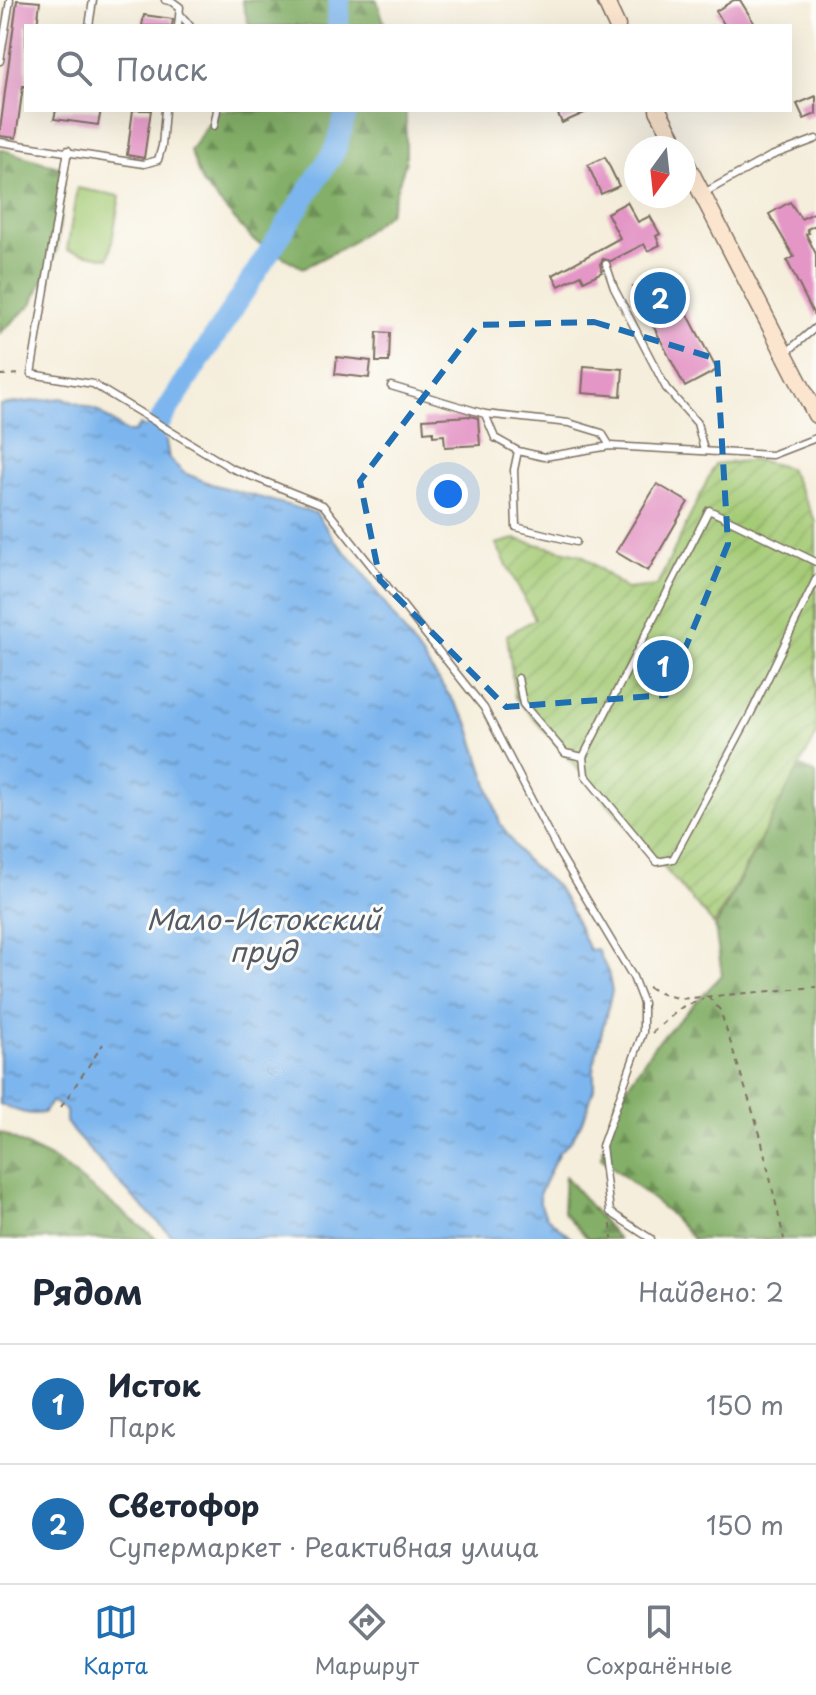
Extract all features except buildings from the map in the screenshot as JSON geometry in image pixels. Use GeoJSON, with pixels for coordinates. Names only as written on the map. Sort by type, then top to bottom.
{"type":"FeatureCollection","features":[{"type":"Feature","properties":{"kind":"main road"},"geometry":{"type":"LineString","coordinates":[[605,0],[616,24]]}},
{"type":"Feature","properties":{"kind":"main road"},"geometry":{"type":"LineString","coordinates":[[659,112],[672,136]]}},
{"type":"Feature","properties":{"kind":"main road"},"geometry":{"type":"LineString","coordinates":[[696,182],[816,415]]}},
{"type":"Feature","properties":{"kind":"lane"},"geometry":{"type":"LineString","coordinates":[[0,61],[10,0]]}},
{"type":"Feature","properties":{"kind":"lane"},"geometry":{"type":"LineString","coordinates":[[89,24],[93,0]]}},
{"type":"Feature","properties":{"kind":"lane"},"geometry":{"type":"LineString","coordinates":[[165,0],[180,7],[178,24]]}},
{"type":"Feature","properties":{"kind":"lane"},"geometry":{"type":"LineString","coordinates":[[180,14],[188,24]]}},
{"type":"Feature","properties":{"kind":"lane"},"geometry":{"type":"LineString","coordinates":[[0,142],[144,164],[158,160],[165,112]]}},
{"type":"Feature","properties":{"kind":"lane"},"geometry":{"type":"LineString","coordinates":[[214,126],[217,112]]}},
{"type":"Feature","properties":{"kind":"lane"},"geometry":{"type":"LineString","coordinates":[[702,194],[771,156],[816,139]]}},
{"type":"Feature","properties":{"kind":"lane"},"geometry":{"type":"LineString","coordinates":[[68,150],[31,374],[93,384],[231,468],[323,505],[484,708],[559,853],[633,977],[643,1003],[643,1032],[602,1146],[610,1212],[651,1239]]}},
{"type":"Feature","properties":{"kind":"lane"},"geometry":{"type":"LineString","coordinates":[[606,264],[620,301],[666,388],[697,423],[704,450]]}},
{"type":"Feature","properties":{"kind":"lane"},"geometry":{"type":"LineString","coordinates":[[785,354],[816,327]]}},
{"type":"Feature","properties":{"kind":"lane"},"geometry":{"type":"LineString","coordinates":[[391,386],[485,414],[569,423],[602,433],[610,446]]}},
{"type":"Feature","properties":{"kind":"lane"},"geometry":{"type":"LineString","coordinates":[[485,414],[495,438],[518,451],[544,457],[610,446],[772,455],[816,438]]}},
{"type":"Feature","properties":{"kind":"lane"},"geometry":{"type":"LineString","coordinates":[[518,451],[514,470],[516,527],[576,542]]}},
{"type":"Feature","properties":{"kind":"lane"},"geometry":{"type":"LineString","coordinates":[[816,562],[709,510],[583,757],[585,775],[657,862],[673,859],[751,713],[816,579]]}},
{"type":"Feature","properties":{"kind":"lane"},"geometry":{"type":"LineString","coordinates":[[518,678],[523,704],[565,753],[583,757]]}},
{"type":"Feature","properties":{"kind":"path"},"geometry":{"type":"LineString","coordinates":[[0,375],[31,374]]}},
{"type":"Feature","properties":{"kind":"path"},"geometry":{"type":"LineString","coordinates":[[633,977],[659,993],[680,999],[816,987]]}},
{"type":"Feature","properties":{"kind":"path"},"geometry":{"type":"LineString","coordinates":[[643,1032],[652,1033],[682,1007],[708,997]]}},
{"type":"Feature","properties":{"kind":"path"},"geometry":{"type":"LineString","coordinates":[[708,997],[720,1010],[760,1134],[784,1239]]}},
{"type":"Feature","properties":{"kind":"path"},"geometry":{"type":"LineString","coordinates":[[61,1107],[103,1044]]}},
{"type":"Feature","properties":{"kind":"path"},"geometry":{"type":"LineString","coordinates":[[610,1212],[612,1239]]}},
{"type":"Feature","properties":{"kind":"highlighted area"},"geometry":{"type":"Polygon","coordinates":[[[594,322],[717,359],[728,544],[666,695],[506,707],[380,580],[360,481],[478,325],[594,322]]]}},
{"type":"Feature","properties":{"kind":"green space"},"geometry":{"type":"Polygon","coordinates":[[[242,0],[377,0],[384,24],[248,24],[242,0]]]}},
{"type":"Feature","properties":{"kind":"green space"},"geometry":{"type":"Polygon","coordinates":[[[217,112],[406,112],[406,161],[389,213],[348,245],[303,268],[253,240],[202,183],[190,151],[217,112]]]}},
{"type":"Feature","properties":{"kind":"green space"},"geometry":{"type":"Polygon","coordinates":[[[0,149],[65,169],[57,250],[32,304],[0,333],[0,149]]]}},
{"type":"Feature","properties":{"kind":"green space"},"geometry":{"type":"Polygon","coordinates":[[[77,188],[120,196],[109,258],[67,250],[77,188]]]}},
{"type":"Feature","properties":{"kind":"green space"},"geometry":{"type":"Polygon","coordinates":[[[757,460],[789,468],[816,522],[816,736],[714,925],[515,697],[507,635],[535,619],[496,544],[515,539],[582,555],[626,589],[657,586],[715,464],[757,460]]]}},
{"type":"Feature","properties":{"kind":"green space"},"geometry":{"type":"Polygon","coordinates":[[[799,766],[816,774],[816,1239],[693,1239],[668,1212],[601,1158],[616,1103],[654,1046],[722,975],[715,928],[799,766]]]}},
{"type":"Feature","properties":{"kind":"green space"},"geometry":{"type":"Polygon","coordinates":[[[0,1132],[58,1162],[157,1239],[0,1239],[0,1132]]]}},
{"type":"Feature","properties":{"kind":"green space"},"geometry":{"type":"Polygon","coordinates":[[[565,1175],[618,1239],[588,1239],[563,1212],[565,1175]]]}},
{"type":"Feature","properties":{"kind":"water","name":"Мало-Истокский пруд"},"geometry":{"type":"Polygon","coordinates":[[[62,398],[98,411],[126,432],[134,432],[140,425],[150,431],[154,425],[161,429],[158,435],[166,441],[169,459],[184,473],[211,484],[316,513],[358,566],[468,722],[500,823],[524,859],[556,886],[589,950],[597,949],[608,972],[612,991],[594,1063],[594,1088],[584,1118],[571,1141],[559,1152],[540,1192],[540,1204],[546,1216],[572,1239],[175,1239],[73,1132],[66,1122],[66,1110],[52,1101],[43,1113],[37,1114],[0,1104],[0,405],[62,398]]]}},
{"type":"Feature","properties":{"kind":"waterway"},"geometry":{"type":"LineString","coordinates":[[338,24],[339,0]]}},
{"type":"Feature","properties":{"kind":"waterway"},"geometry":{"type":"LineString","coordinates":[[151,450],[157,427],[166,412],[335,150],[346,112]]}},
{"type":"Feature","properties":{"kind":"place","name":"Светофор"},"geometry":{"type":"Point","coordinates":[660,298]}},
{"type":"Feature","properties":{"kind":"place","name":"Исток"},"geometry":{"type":"Point","coordinates":[663,666]}}]}
